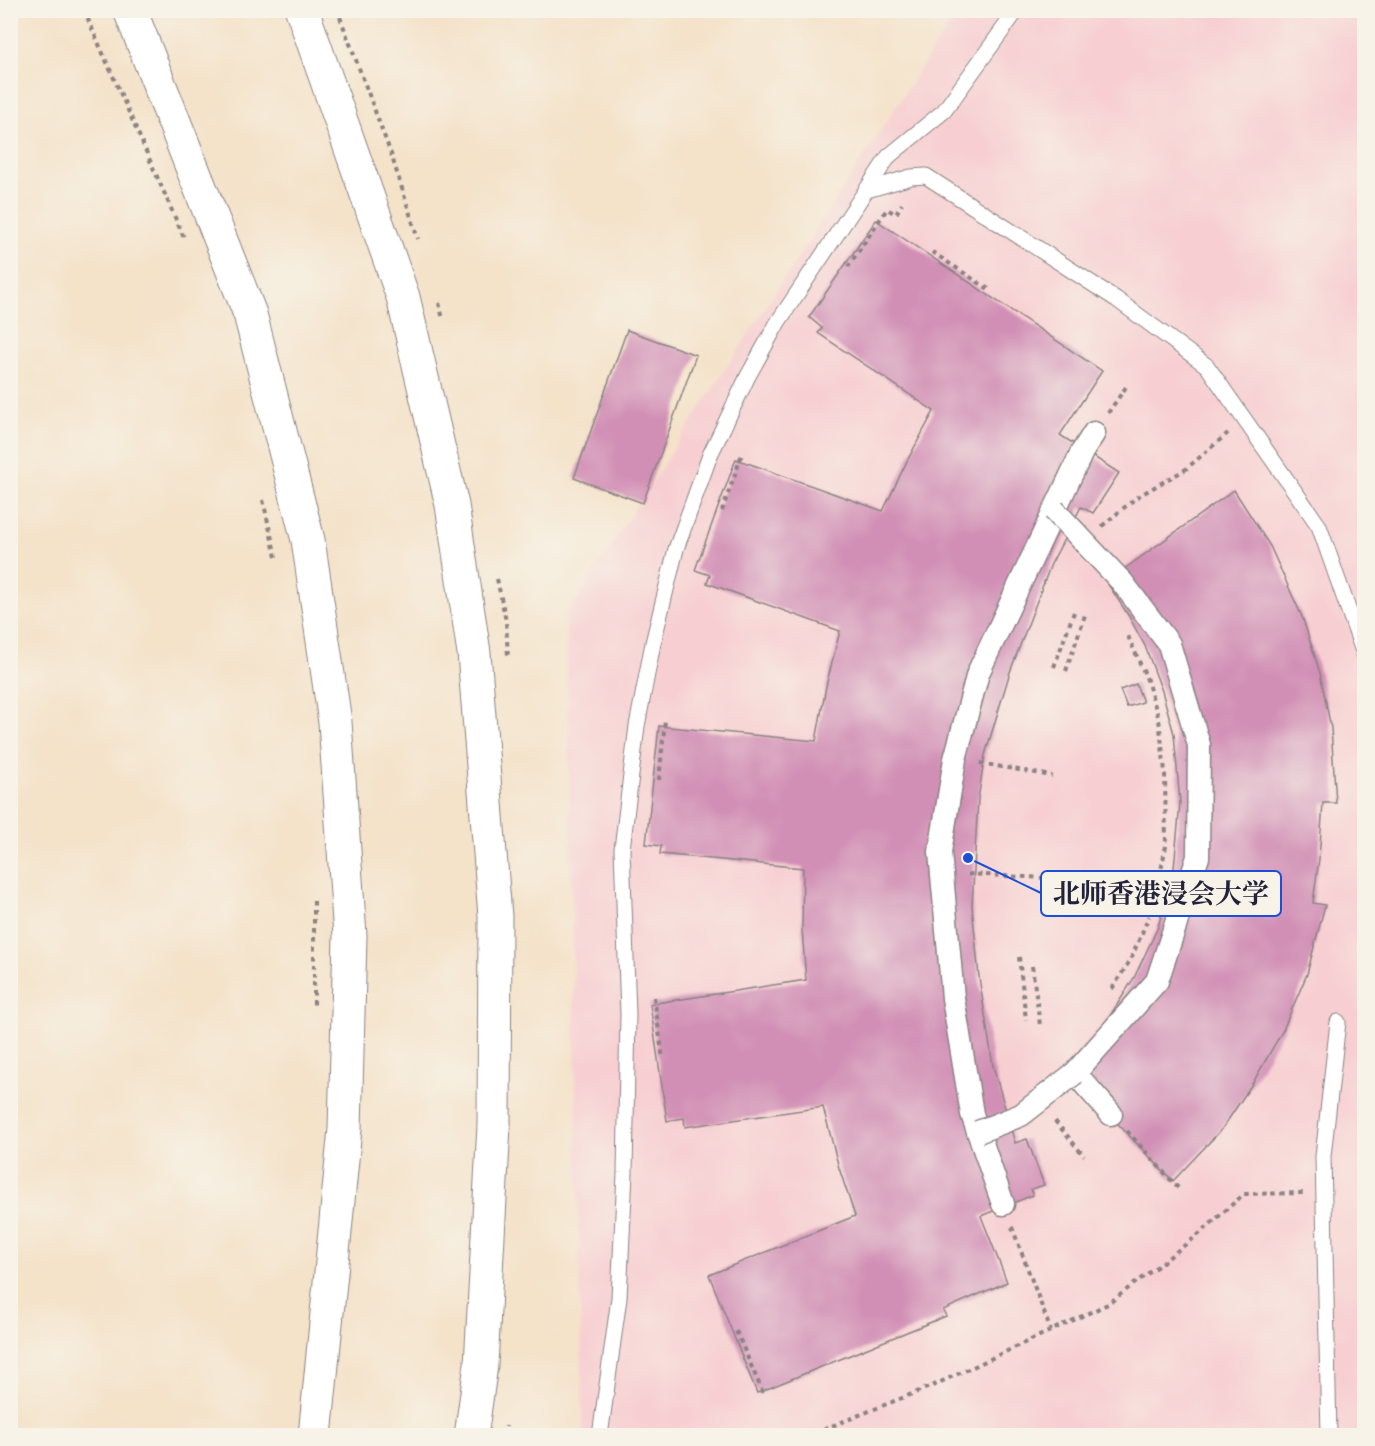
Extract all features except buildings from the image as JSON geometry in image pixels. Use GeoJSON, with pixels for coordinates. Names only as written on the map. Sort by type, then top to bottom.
{"type":"FeatureCollection","features":[{"type":"Feature","properties":{"kind":"main road"},"geometry":{"type":"LineString","coordinates":[[130,10],[250,314],[308,540],[335,722],[350,936],[345,1130],[315,1436]]}},
{"type":"Feature","properties":{"kind":"main road"},"geometry":{"type":"LineString","coordinates":[[302,10],[403,297],[452,505],[474,653],[495,939],[494,1125],[481,1365],[471,1436]]}},
{"type":"Feature","properties":{"kind":"street"},"geometry":{"type":"LineString","coordinates":[[1002,1204],[972,1113],[952,998],[940,852],[955,759],[978,673],[1082,452],[1094,433]]}},
{"type":"Feature","properties":{"kind":"street"},"geometry":{"type":"LineString","coordinates":[[978,1132],[1021,1115],[1076,1073],[1157,981],[1198,856],[1199,745],[1169,644],[1122,582],[1054,510]]}},
{"type":"Feature","properties":{"kind":"street"},"geometry":{"type":"LineString","coordinates":[[1076,1073],[1112,1114]]}},
{"type":"Feature","properties":{"kind":"lane"},"geometry":{"type":"LineString","coordinates":[[600,1436],[619,1298],[625,1173],[628,1014],[622,849],[637,726],[653,643],[676,549],[710,455],[748,376],[778,322],[889,156],[944,111],[1017,10]]}},
{"type":"Feature","properties":{"kind":"lane"},"geometry":{"type":"LineString","coordinates":[[867,190],[911,177],[926,176],[1116,299],[1207,366],[1319,526],[1365,654]]}},
{"type":"Feature","properties":{"kind":"lane"},"geometry":{"type":"LineString","coordinates":[[1329,1436],[1323,1156],[1338,1022]]}},
{"type":"Feature","properties":{"kind":"path"},"geometry":{"type":"LineString","coordinates":[[84,10],[187,246]]}},
{"type":"Feature","properties":{"kind":"path"},"geometry":{"type":"LineString","coordinates":[[848,267],[887,209],[896,214],[908,195]]}},
{"type":"Feature","properties":{"kind":"path"},"geometry":{"type":"LineString","coordinates":[[932,252],[990,290]]}},
{"type":"Feature","properties":{"kind":"path"},"geometry":{"type":"LineString","coordinates":[[1094,433],[1128,384]]}},
{"type":"Feature","properties":{"kind":"path"},"geometry":{"type":"LineString","coordinates":[[1098,529],[1137,497],[1186,469],[1245,418]]}},
{"type":"Feature","properties":{"kind":"path"},"geometry":{"type":"LineString","coordinates":[[722,512],[742,454]]}},
{"type":"Feature","properties":{"kind":"path"},"geometry":{"type":"LineString","coordinates":[[262,498],[278,567]]}},
{"type":"Feature","properties":{"kind":"path"},"geometry":{"type":"LineString","coordinates":[[1054,667],[1074,612]]}},
{"type":"Feature","properties":{"kind":"path"},"geometry":{"type":"LineString","coordinates":[[1066,671],[1085,615]]}},
{"type":"Feature","properties":{"kind":"path"},"geometry":{"type":"LineString","coordinates":[[1125,629],[1146,677],[1159,718],[1165,772],[1166,846],[1154,902]]}},
{"type":"Feature","properties":{"kind":"path"},"geometry":{"type":"LineString","coordinates":[[659,780],[665,722]]}},
{"type":"Feature","properties":{"kind":"path"},"geometry":{"type":"LineString","coordinates":[[955,759],[1053,776]]}},
{"type":"Feature","properties":{"kind":"path"},"geometry":{"type":"LineString","coordinates":[[940,873],[1043,878]]}},
{"type":"Feature","properties":{"kind":"path"},"geometry":{"type":"LineString","coordinates":[[314,894],[314,1011]]}},
{"type":"Feature","properties":{"kind":"path"},"geometry":{"type":"LineString","coordinates":[[1108,996],[1131,959],[1150,911]]}},
{"type":"Feature","properties":{"kind":"path"},"geometry":{"type":"LineString","coordinates":[[1019,957],[1026,1020]]}},
{"type":"Feature","properties":{"kind":"path"},"geometry":{"type":"LineString","coordinates":[[1032,966],[1040,1025]]}},
{"type":"Feature","properties":{"kind":"path"},"geometry":{"type":"LineString","coordinates":[[654,997],[663,1059]]}},
{"type":"Feature","properties":{"kind":"path"},"geometry":{"type":"LineString","coordinates":[[1112,1114],[1179,1188]]}},
{"type":"Feature","properties":{"kind":"path"},"geometry":{"type":"LineString","coordinates":[[1053,1119],[1084,1156]]}},
{"type":"Feature","properties":{"kind":"path"},"geometry":{"type":"LineString","coordinates":[[807,1436],[932,1386],[1108,1304],[1198,1235],[1244,1194],[1270,1192],[1324,1194]]}},
{"type":"Feature","properties":{"kind":"path"},"geometry":{"type":"LineString","coordinates":[[1002,1204],[1051,1331]]}},
{"type":"Feature","properties":{"kind":"path"},"geometry":{"type":"LineString","coordinates":[[736,1331],[764,1395]]}},
{"type":"Feature","properties":{"kind":"shaded area"},"geometry":{"type":"Polygon","coordinates":[[[958,11],[1364,11],[1362,1303],[1364,1435],[583,1435],[566,615],[958,11]]]}},
{"type":"Feature","properties":{"kind":"place","name":"北师香港浸会大学"},"geometry":{"type":"Point","coordinates":[968,858]}}]}
